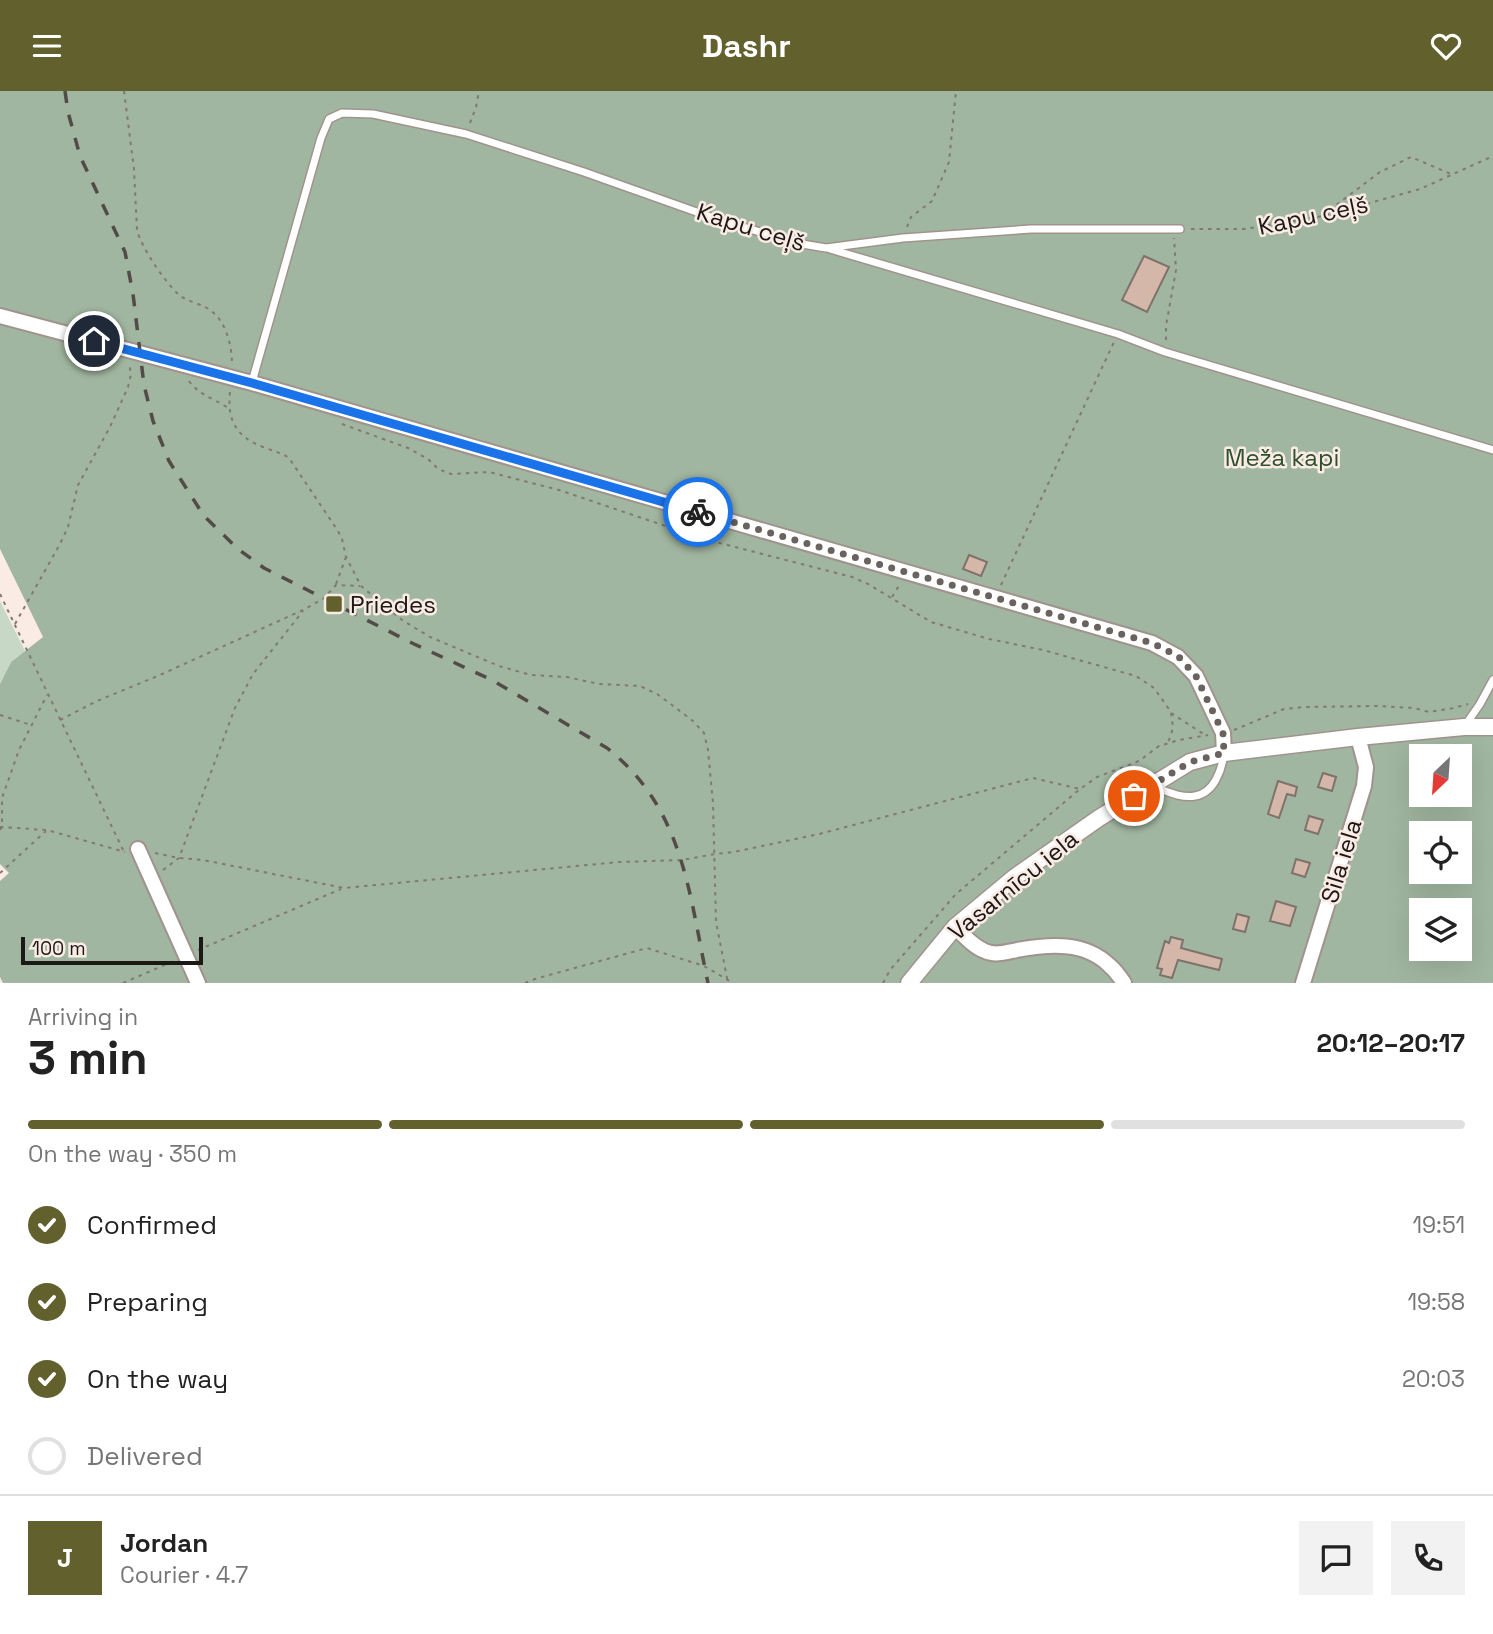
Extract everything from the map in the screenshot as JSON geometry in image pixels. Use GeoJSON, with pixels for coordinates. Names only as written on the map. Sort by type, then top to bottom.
{"type":"FeatureCollection","features":[{"type":"Feature","properties":{"kind":"street"},"geometry":{"type":"LineString","coordinates":[[0,316],[232,377],[1152,643],[1178,656],[1196,676],[1223,733],[1224,753]]}},
{"type":"Feature","properties":{"kind":"street","name":"Vasarnīcu iela"},"geometry":{"type":"LineString","coordinates":[[909,983],[955,927],[1015,877],[1099,818],[1190,762],[1224,753],[1358,737],[1464,727],[1493,727]]}},
{"type":"Feature","properties":{"kind":"street","name":"Sila iela"},"geometry":{"type":"LineString","coordinates":[[1303,983],[1364,786],[1366,767],[1358,737]]}},
{"type":"Feature","properties":{"kind":"street"},"geometry":{"type":"LineString","coordinates":[[131,851],[152,878],[198,983]]}},
{"type":"Feature","properties":{"kind":"street"},"geometry":{"type":"LineString","coordinates":[[955,927],[988,953],[1042,946],[1074,946],[1094,953],[1110,965],[1124,983]]}},
{"type":"Feature","properties":{"kind":"lane","name":"Kapu ceļš"},"geometry":{"type":"LineString","coordinates":[[252,383],[321,138],[329,119],[342,113],[373,114],[466,134],[584,171],[722,221],[802,244],[826,248],[903,238],[1031,229],[1177,229]]}},
{"type":"Feature","properties":{"kind":"lane"},"geometry":{"type":"LineString","coordinates":[[826,248],[1118,334],[1165,352],[1493,450]]}},
{"type":"Feature","properties":{"kind":"lane"},"geometry":{"type":"LineString","coordinates":[[1464,727],[1493,680]]}},
{"type":"Feature","properties":{"kind":"lane"},"geometry":{"type":"LineString","coordinates":[[1151,786],[1194,797],[1203,793],[1211,787],[1216,778],[1224,753]]}},
{"type":"Feature","properties":{"kind":"path"},"geometry":{"type":"LineString","coordinates":[[124,91],[139,239],[158,269],[178,293],[217,315],[226,332],[232,361],[228,407],[232,421],[247,440],[289,458],[338,531],[346,557],[361,586],[402,620],[430,637],[499,666],[531,675],[567,677],[599,684],[640,686],[672,705],[704,733],[709,750],[713,803],[716,922],[728,983]]}},
{"type":"Feature","properties":{"kind":"path"},"geometry":{"type":"LineString","coordinates":[[466,134],[479,91]]}},
{"type":"Feature","properties":{"kind":"path"},"geometry":{"type":"LineString","coordinates":[[903,238],[911,217],[932,201],[949,162],[957,91]]}},
{"type":"Feature","properties":{"kind":"path","name":"Kapu ceļš"},"geometry":{"type":"LineString","coordinates":[[1177,229],[1245,229],[1322,216],[1420,189],[1493,156]]}},
{"type":"Feature","properties":{"kind":"path"},"geometry":{"type":"LineString","coordinates":[[1322,216],[1380,172],[1411,157],[1452,174]]}},
{"type":"Feature","properties":{"kind":"path"},"geometry":{"type":"LineString","coordinates":[[1165,352],[1166,325],[1176,270],[1177,229]]}},
{"type":"Feature","properties":{"kind":"path"},"geometry":{"type":"LineString","coordinates":[[995,598],[1118,334]]}},
{"type":"Feature","properties":{"kind":"path"},"geometry":{"type":"LineString","coordinates":[[15,625],[60,544],[68,527],[78,485],[110,428],[128,387],[131,374],[128,360]]}},
{"type":"Feature","properties":{"kind":"path"},"geometry":{"type":"LineString","coordinates":[[344,425],[408,448],[428,459],[438,470],[451,474],[489,472],[559,490],[704,539],[852,577],[931,622],[1136,676],[1154,688],[1171,712],[1205,735]]}},
{"type":"Feature","properties":{"kind":"path"},"geometry":{"type":"LineString","coordinates":[[60,720],[323,599],[336,585],[346,557]]}},
{"type":"Feature","properties":{"kind":"path"},"geometry":{"type":"LineString","coordinates":[[892,598],[906,573]]}},
{"type":"Feature","properties":{"kind":"path"},"geometry":{"type":"LineString","coordinates":[[336,585],[361,586]]}},
{"type":"Feature","properties":{"kind":"path"},"geometry":{"type":"LineString","coordinates":[[0,594],[60,720],[131,851]]}},
{"type":"Feature","properties":{"kind":"path"},"geometry":{"type":"LineString","coordinates":[[152,878],[179,858],[235,708],[253,674],[303,610]]}},
{"type":"Feature","properties":{"kind":"path"},"geometry":{"type":"LineString","coordinates":[[47,694],[19,750],[2,798],[1,828],[47,830],[131,851],[204,860],[344,888],[619,862],[682,860],[820,834],[1033,778],[1080,789]]}},
{"type":"Feature","properties":{"kind":"path"},"geometry":{"type":"LineString","coordinates":[[883,983],[890,969],[956,894],[1080,789],[1097,777],[1139,761],[1159,746],[1240,728],[1284,709],[1377,706],[1414,708],[1429,712],[1470,703],[1480,705]]}},
{"type":"Feature","properties":{"kind":"path"},"geometry":{"type":"LineString","coordinates":[[1168,743],[1173,728],[1171,712]]}},
{"type":"Feature","properties":{"kind":"path"},"geometry":{"type":"LineString","coordinates":[[0,715],[31,725]]}},
{"type":"Feature","properties":{"kind":"path"},"geometry":{"type":"LineString","coordinates":[[1,871],[47,830]]}},
{"type":"Feature","properties":{"kind":"path"},"geometry":{"type":"LineString","coordinates":[[123,983],[344,888]]}},
{"type":"Feature","properties":{"kind":"path"},"geometry":{"type":"LineString","coordinates":[[525,983],[647,948],[704,966],[733,983]]}},
{"type":"Feature","properties":{"kind":"green space","name":"Meža kapi"},"geometry":{"type":"Polygon","coordinates":[[[0,91],[1493,91],[1493,983],[3,983],[0,977],[0,881],[9,873],[0,864],[0,684],[11,662],[43,637],[0,549],[0,91]]]}},
{"type":"Feature","properties":{"kind":"green space"},"geometry":{"type":"Polygon","coordinates":[[[0,601],[25,651],[11,662],[0,684],[0,601]]]}},
{"type":"Feature","properties":{"kind":"building"},"geometry":{"type":"Polygon","coordinates":[[[1144,256],[1169,267],[1147,312],[1122,300],[1144,256]]]}},
{"type":"Feature","properties":{"kind":"building"},"geometry":{"type":"Polygon","coordinates":[[[969,555],[987,562],[981,576],[963,569],[969,555]]]}},
{"type":"Feature","properties":{"kind":"building"},"geometry":{"type":"Polygon","coordinates":[[[1323,773],[1336,777],[1332,791],[1318,787],[1323,773]]]}},
{"type":"Feature","properties":{"kind":"building"},"geometry":{"type":"Polygon","coordinates":[[[1278,781],[1297,787],[1295,796],[1287,794],[1279,818],[1268,814],[1278,781]]]}},
{"type":"Feature","properties":{"kind":"building"},"geometry":{"type":"Polygon","coordinates":[[[1309,816],[1323,820],[1318,834],[1305,830],[1309,816]]]}},
{"type":"Feature","properties":{"kind":"building"},"geometry":{"type":"Polygon","coordinates":[[[1296,859],[1310,863],[1305,877],[1292,873],[1296,859]]]}},
{"type":"Feature","properties":{"kind":"building"},"geometry":{"type":"Polygon","coordinates":[[[1276,901],[1296,907],[1290,926],[1270,921],[1276,901]]]}},
{"type":"Feature","properties":{"kind":"building"},"geometry":{"type":"Polygon","coordinates":[[[1237,914],[1249,917],[1245,932],[1233,929],[1237,914]]]}},
{"type":"Feature","properties":{"kind":"building"},"geometry":{"type":"Polygon","coordinates":[[[1171,937],[1183,940],[1181,948],[1222,959],[1219,970],[1178,960],[1172,978],[1160,975],[1162,969],[1157,968],[1165,941],[1169,943],[1171,937]]]}},
{"type":"Feature","properties":{"kind":"railway"},"geometry":{"type":"LineString","coordinates":[[65,91],[80,156],[125,252],[144,385],[153,421],[169,461],[204,516],[238,549],[264,568],[492,680],[607,748],[633,772],[653,798],[679,855],[708,983]]}},
{"type":"Feature","properties":{"kind":"way so far"},"geometry":{"type":"LineString","coordinates":[[698,512],[1152,643],[1178,656],[1196,676],[1223,733],[1224,753],[1190,762],[1134,796]]}},
{"type":"Feature","properties":{"kind":"place","name":"Priedes"},"geometry":{"type":"Point","coordinates":[334,604]}},
{"type":"Feature","properties":{"kind":"route"},"geometry":{"type":"LineString","coordinates":[[94,341],[252,383],[698,512]]}}]}
